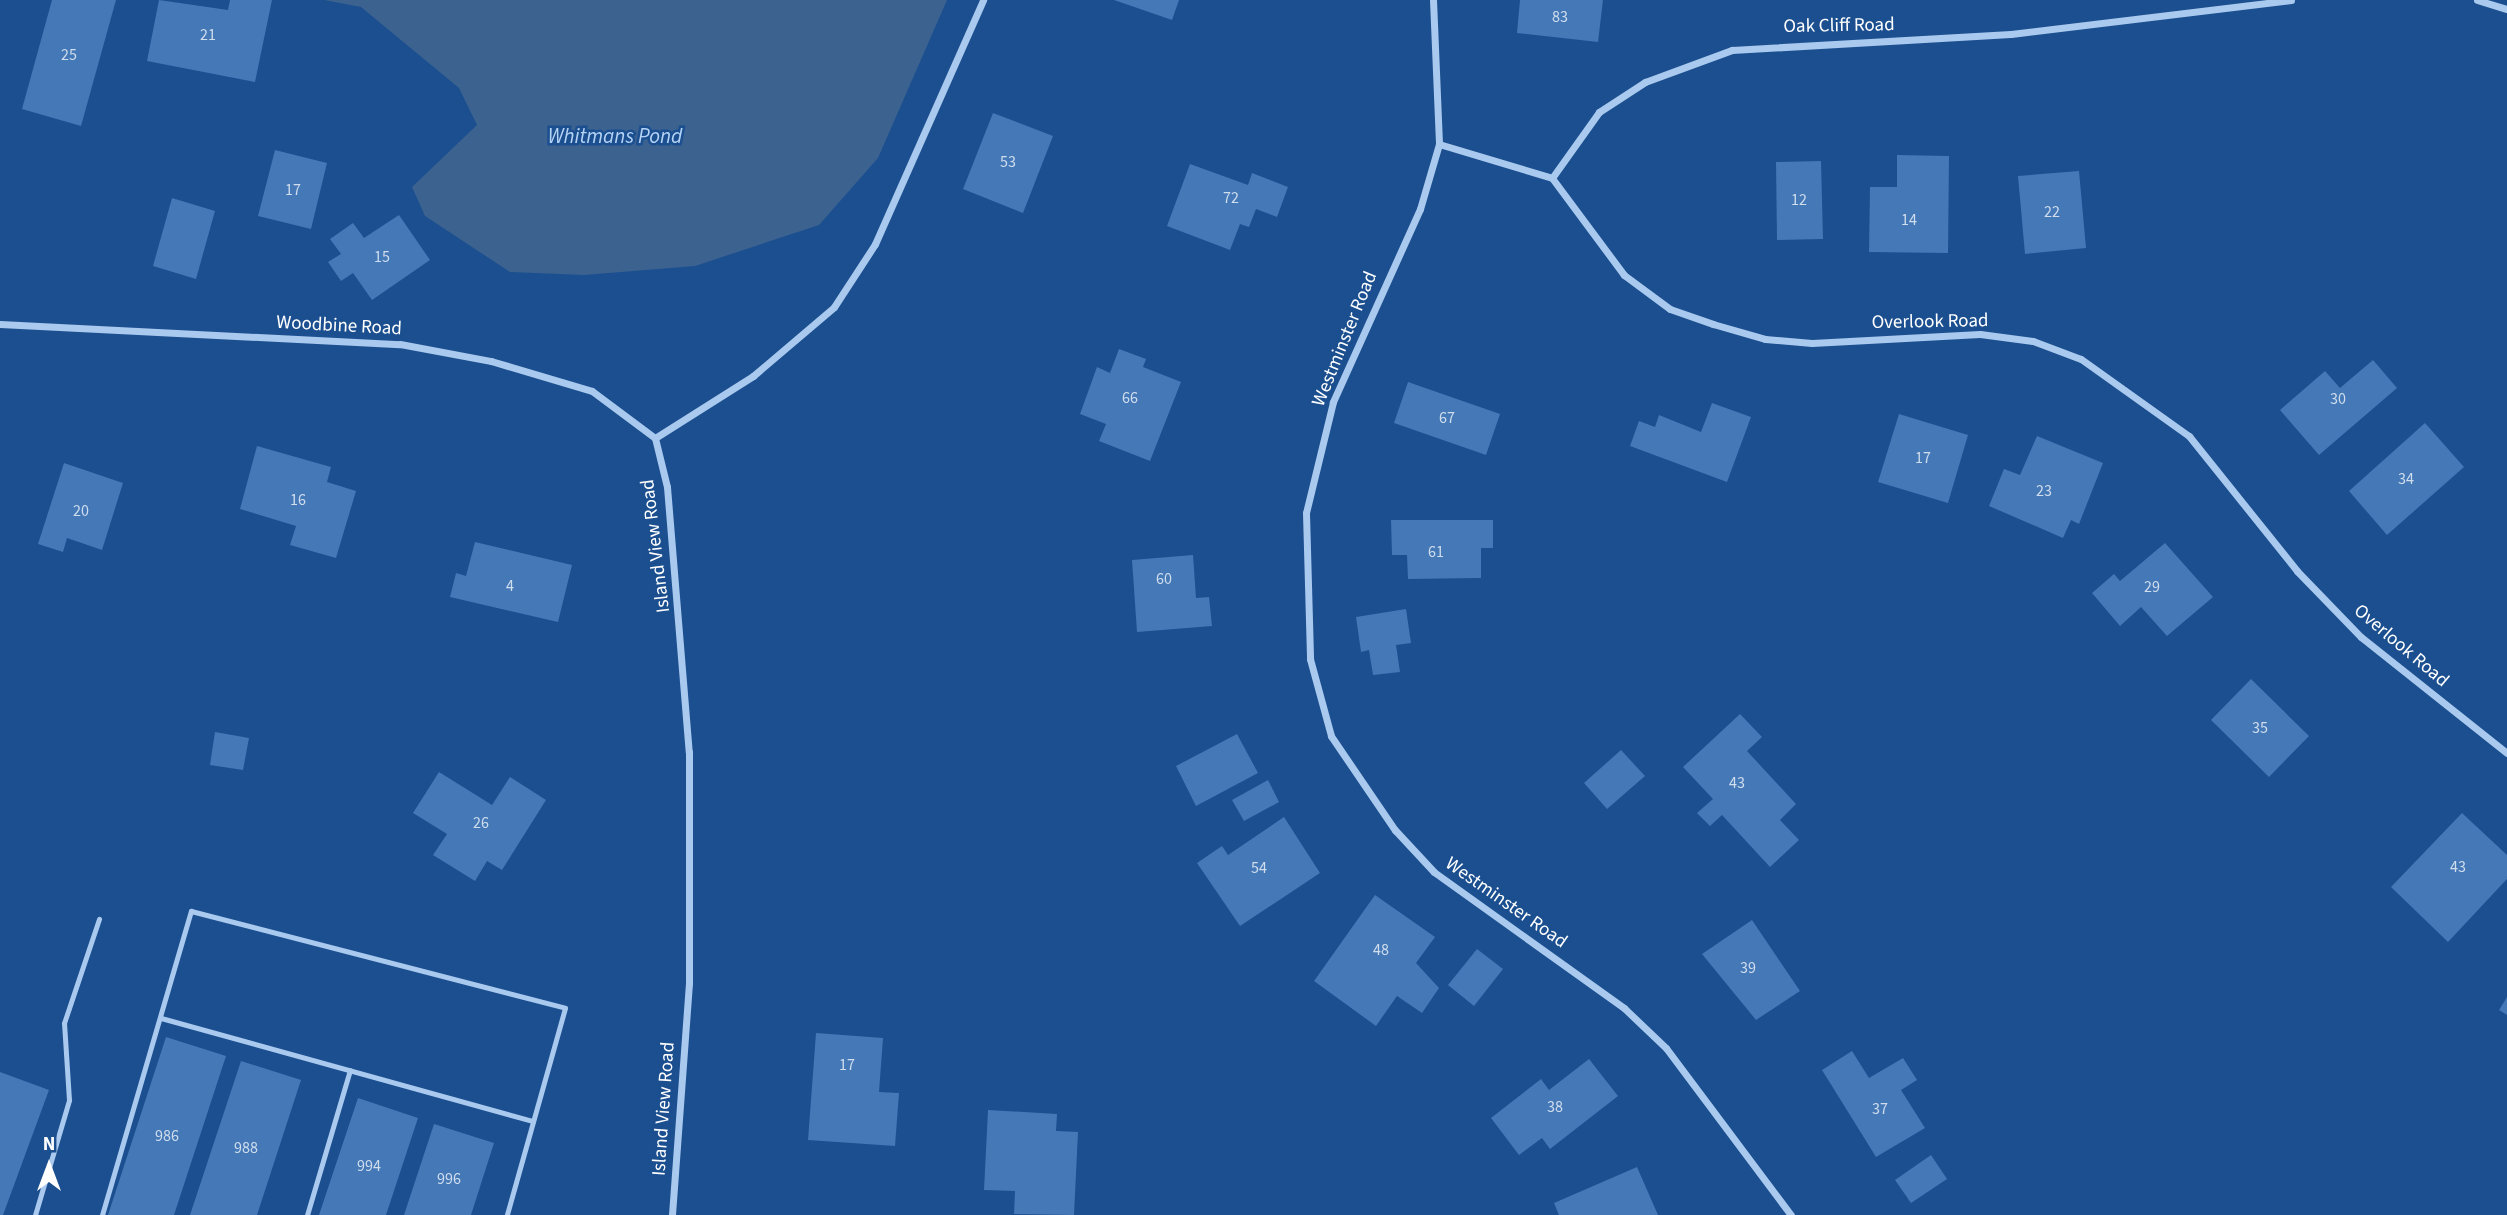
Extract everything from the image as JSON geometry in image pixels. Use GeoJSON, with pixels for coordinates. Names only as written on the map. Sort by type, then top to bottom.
{"type":"FeatureCollection","features":[{"type":"Feature","properties":{"kind":"street"},"geometry":{"type":"LineString","coordinates":[[654,438],[753,376],[834,307],[875,244],[983,0]]}},
{"type":"Feature","properties":{"kind":"street","name":"Westminster Road"},"geometry":{"type":"LineString","coordinates":[[1433,0],[1439,144],[1420,209],[1333,402],[1306,513],[1310,659],[1331,736],[1395,830],[1434,872],[1624,1008],[1666,1048],[1764,1171],[1791,1215]]}},
{"type":"Feature","properties":{"kind":"street","name":"Oak Cliff Road"},"geometry":{"type":"LineString","coordinates":[[1552,178],[1599,112],[1645,82],[1732,50],[2011,34],[2291,0]]}},
{"type":"Feature","properties":{"kind":"street"},"geometry":{"type":"LineString","coordinates":[[2477,0],[2507,9]]}},
{"type":"Feature","properties":{"kind":"street"},"geometry":{"type":"LineString","coordinates":[[1439,144],[1552,178]]}},
{"type":"Feature","properties":{"kind":"street","name":"Overlook Road"},"geometry":{"type":"LineString","coordinates":[[1552,178],[1624,275],[1670,309],[1713,324],[1765,339],[1812,343],[1980,334],[2033,341],[2081,359],[2189,436],[2297,571],[2361,637],[2507,753]]}},
{"type":"Feature","properties":{"kind":"street","name":"Woodbine Road"},"geometry":{"type":"LineString","coordinates":[[0,324],[400,344],[491,361],[592,391],[654,438]]}},
{"type":"Feature","properties":{"kind":"street","name":"Island View Road"},"geometry":{"type":"LineString","coordinates":[[654,438],[667,487],[690,752],[690,983],[672,1215]]}},
{"type":"Feature","properties":{"kind":"lane"},"geometry":{"type":"LineString","coordinates":[[102,1215],[162,1018],[191,911],[565,1008],[507,1215]]}},
{"type":"Feature","properties":{"kind":"lane"},"geometry":{"type":"LineString","coordinates":[[35,1215],[69,1100],[64,1023],[99,919]]}},
{"type":"Feature","properties":{"kind":"lane"},"geometry":{"type":"LineString","coordinates":[[162,1018],[533,1121]]}},
{"type":"Feature","properties":{"kind":"lane"},"geometry":{"type":"LineString","coordinates":[[307,1215],[349,1070]]}},
{"type":"Feature","properties":{"kind":"water","name":"Whitmans Pond"},"geometry":{"type":"Polygon","coordinates":[[[324,0],[947,0],[878,158],[819,225],[695,266],[584,275],[510,272],[425,216],[412,187],[477,125],[459,88],[361,7],[324,0]]]}},
{"type":"Feature","properties":{"kind":"building"},"geometry":{"type":"Polygon","coordinates":[[[52,0],[116,0],[81,126],[22,109],[52,0]]]}},
{"type":"Feature","properties":{"kind":"building"},"geometry":{"type":"Polygon","coordinates":[[[159,0],[228,10],[230,0],[272,0],[255,82],[147,61],[159,0]]]}},
{"type":"Feature","properties":{"kind":"building"},"geometry":{"type":"Polygon","coordinates":[[[1114,0],[1179,0],[1172,20],[1114,0]]]}},
{"type":"Feature","properties":{"kind":"building"},"geometry":{"type":"Polygon","coordinates":[[[1520,0],[1603,0],[1598,42],[1517,33],[1520,0]]]}},
{"type":"Feature","properties":{"kind":"building"},"geometry":{"type":"Polygon","coordinates":[[[993,113],[1053,136],[1023,213],[963,189],[993,113]]]}},
{"type":"Feature","properties":{"kind":"building"},"geometry":{"type":"Polygon","coordinates":[[[275,150],[327,163],[311,229],[258,216],[275,150]]]}},
{"type":"Feature","properties":{"kind":"building"},"geometry":{"type":"Polygon","coordinates":[[[1897,155],[1949,156],[1948,253],[1869,252],[1870,187],[1897,187],[1897,155]]]}},
{"type":"Feature","properties":{"kind":"building"},"geometry":{"type":"Polygon","coordinates":[[[1821,161],[1823,239],[1777,240],[1776,162],[1821,161]]]}},
{"type":"Feature","properties":{"kind":"building"},"geometry":{"type":"Polygon","coordinates":[[[1190,164],[1248,185],[1252,173],[1288,187],[1277,217],[1256,209],[1249,227],[1240,224],[1230,250],[1167,226],[1190,164]]]}},
{"type":"Feature","properties":{"kind":"building"},"geometry":{"type":"Polygon","coordinates":[[[2079,171],[2086,248],[2025,254],[2018,176],[2079,171]]]}},
{"type":"Feature","properties":{"kind":"building"},"geometry":{"type":"Polygon","coordinates":[[[172,198],[215,211],[196,279],[153,266],[172,198]]]}},
{"type":"Feature","properties":{"kind":"building"},"geometry":{"type":"Polygon","coordinates":[[[399,215],[430,260],[372,300],[353,273],[341,281],[328,262],[341,254],[330,239],[353,223],[364,238],[399,215]]]}},
{"type":"Feature","properties":{"kind":"building"},"geometry":{"type":"Polygon","coordinates":[[[1119,349],[1146,359],[1143,367],[1181,382],[1150,461],[1099,441],[1106,424],[1080,414],[1097,367],[1110,373],[1119,349]]]}},
{"type":"Feature","properties":{"kind":"building"},"geometry":{"type":"Polygon","coordinates":[[[2373,360],[2397,388],[2319,455],[2280,410],[2325,371],[2340,388],[2373,360]]]}},
{"type":"Feature","properties":{"kind":"building"},"geometry":{"type":"Polygon","coordinates":[[[1408,382],[1500,414],[1486,455],[1394,423],[1408,382]]]}},
{"type":"Feature","properties":{"kind":"building"},"geometry":{"type":"Polygon","coordinates":[[[1712,403],[1751,417],[1727,482],[1630,446],[1639,421],[1655,427],[1659,415],[1701,432],[1712,403]]]}},
{"type":"Feature","properties":{"kind":"building"},"geometry":{"type":"Polygon","coordinates":[[[1899,414],[1968,435],[1948,503],[1878,482],[1899,414]]]}},
{"type":"Feature","properties":{"kind":"building"},"geometry":{"type":"Polygon","coordinates":[[[2425,423],[2464,467],[2387,535],[2349,491],[2425,423]]]}},
{"type":"Feature","properties":{"kind":"building"},"geometry":{"type":"Polygon","coordinates":[[[2037,436],[2103,463],[2079,524],[2071,520],[2063,538],[1989,506],[2004,469],[2020,475],[2037,436]]]}},
{"type":"Feature","properties":{"kind":"building"},"geometry":{"type":"Polygon","coordinates":[[[257,446],[331,467],[327,482],[356,491],[336,558],[290,545],[296,526],[240,509],[257,446]]]}},
{"type":"Feature","properties":{"kind":"building"},"geometry":{"type":"Polygon","coordinates":[[[64,463],[123,483],[102,550],[67,538],[63,552],[38,544],[64,463]]]}},
{"type":"Feature","properties":{"kind":"building"},"geometry":{"type":"Polygon","coordinates":[[[1391,520],[1493,520],[1493,548],[1481,548],[1481,578],[1408,579],[1407,555],[1392,555],[1391,520]]]}},
{"type":"Feature","properties":{"kind":"building"},"geometry":{"type":"Polygon","coordinates":[[[475,542],[572,565],[558,622],[450,597],[456,573],[466,576],[475,542]]]}},
{"type":"Feature","properties":{"kind":"building"},"geometry":{"type":"Polygon","coordinates":[[[2165,543],[2213,597],[2167,636],[2141,607],[2120,626],[2092,593],[2114,574],[2120,581],[2165,543]]]}},
{"type":"Feature","properties":{"kind":"building"},"geometry":{"type":"Polygon","coordinates":[[[1193,555],[1196,598],[1209,597],[1212,626],[1137,632],[1132,560],[1193,555]]]}},
{"type":"Feature","properties":{"kind":"building"},"geometry":{"type":"Polygon","coordinates":[[[1406,609],[1411,643],[1396,645],[1400,672],[1373,675],[1369,650],[1361,652],[1356,617],[1406,609]]]}},
{"type":"Feature","properties":{"kind":"building"},"geometry":{"type":"Polygon","coordinates":[[[2251,679],[2309,736],[2269,777],[2211,720],[2251,679]]]}},
{"type":"Feature","properties":{"kind":"building"},"geometry":{"type":"Polygon","coordinates":[[[1740,714],[1762,737],[1747,751],[1796,804],[1780,820],[1799,840],[1770,867],[1722,815],[1710,826],[1697,813],[1713,799],[1683,767],[1740,714]]]}},
{"type":"Feature","properties":{"kind":"building"},"geometry":{"type":"Polygon","coordinates":[[[215,732],[249,738],[243,770],[210,765],[215,732]]]}},
{"type":"Feature","properties":{"kind":"building"},"geometry":{"type":"Polygon","coordinates":[[[1237,734],[1258,773],[1196,806],[1176,766],[1237,734]]]}},
{"type":"Feature","properties":{"kind":"building"},"geometry":{"type":"Polygon","coordinates":[[[1621,750],[1645,776],[1607,809],[1584,783],[1621,750]]]}},
{"type":"Feature","properties":{"kind":"building"},"geometry":{"type":"Polygon","coordinates":[[[439,772],[492,805],[510,777],[546,800],[502,870],[487,861],[475,881],[433,855],[447,834],[413,813],[439,772]]]}},
{"type":"Feature","properties":{"kind":"building"},"geometry":{"type":"Polygon","coordinates":[[[1268,780],[1279,802],[1244,821],[1232,800],[1268,780]]]}},
{"type":"Feature","properties":{"kind":"building"},"geometry":{"type":"Polygon","coordinates":[[[2462,813],[2507,855],[2507,879],[2448,942],[2391,887],[2462,813]]]}},
{"type":"Feature","properties":{"kind":"building"},"geometry":{"type":"Polygon","coordinates":[[[1284,817],[1320,873],[1240,926],[1197,863],[1222,846],[1228,855],[1284,817]]]}},
{"type":"Feature","properties":{"kind":"building"},"geometry":{"type":"Polygon","coordinates":[[[1375,895],[1435,937],[1416,963],[1439,988],[1422,1013],[1397,996],[1376,1026],[1314,981],[1375,895]]]}},
{"type":"Feature","properties":{"kind":"building"},"geometry":{"type":"Polygon","coordinates":[[[1752,920],[1800,991],[1756,1020],[1702,954],[1752,920]]]}},
{"type":"Feature","properties":{"kind":"building"},"geometry":{"type":"Polygon","coordinates":[[[1477,949],[1503,969],[1474,1006],[1448,985],[1477,949]]]}},
{"type":"Feature","properties":{"kind":"building"},"geometry":{"type":"Polygon","coordinates":[[[2507,997],[2507,1015],[2499,1010],[2507,997]]]}},
{"type":"Feature","properties":{"kind":"building"},"geometry":{"type":"Polygon","coordinates":[[[816,1033],[883,1038],[879,1092],[899,1093],[895,1146],[808,1140],[816,1033]]]}},
{"type":"Feature","properties":{"kind":"building"},"geometry":{"type":"Polygon","coordinates":[[[166,1037],[226,1056],[174,1215],[108,1215],[166,1037]]]}},
{"type":"Feature","properties":{"kind":"building"},"geometry":{"type":"Polygon","coordinates":[[[1852,1051],[1869,1078],[1903,1058],[1917,1080],[1901,1090],[1925,1128],[1876,1157],[1822,1070],[1852,1051]]]}},
{"type":"Feature","properties":{"kind":"building"},"geometry":{"type":"Polygon","coordinates":[[[1589,1059],[1618,1096],[1550,1149],[1542,1138],[1519,1155],[1491,1118],[1541,1079],[1549,1090],[1589,1059]]]}},
{"type":"Feature","properties":{"kind":"building"},"geometry":{"type":"Polygon","coordinates":[[[241,1061],[301,1080],[257,1215],[190,1215],[241,1061]]]}},
{"type":"Feature","properties":{"kind":"building"},"geometry":{"type":"Polygon","coordinates":[[[0,1072],[49,1090],[3,1215],[0,1215],[0,1072]]]}},
{"type":"Feature","properties":{"kind":"building"},"geometry":{"type":"Polygon","coordinates":[[[358,1098],[418,1118],[386,1215],[319,1215],[358,1098]]]}},
{"type":"Feature","properties":{"kind":"building"},"geometry":{"type":"Polygon","coordinates":[[[988,1110],[1057,1114],[1056,1131],[1078,1132],[1074,1215],[1014,1214],[1015,1191],[984,1190],[988,1110]]]}},
{"type":"Feature","properties":{"kind":"building"},"geometry":{"type":"Polygon","coordinates":[[[434,1124],[494,1143],[471,1215],[404,1215],[434,1124]]]}},
{"type":"Feature","properties":{"kind":"building"},"geometry":{"type":"Polygon","coordinates":[[[1931,1155],[1947,1179],[1911,1203],[1895,1180],[1931,1155]]]}},
{"type":"Feature","properties":{"kind":"building"},"geometry":{"type":"Polygon","coordinates":[[[1637,1167],[1658,1215],[1559,1215],[1554,1203],[1637,1167]]]}}]}
